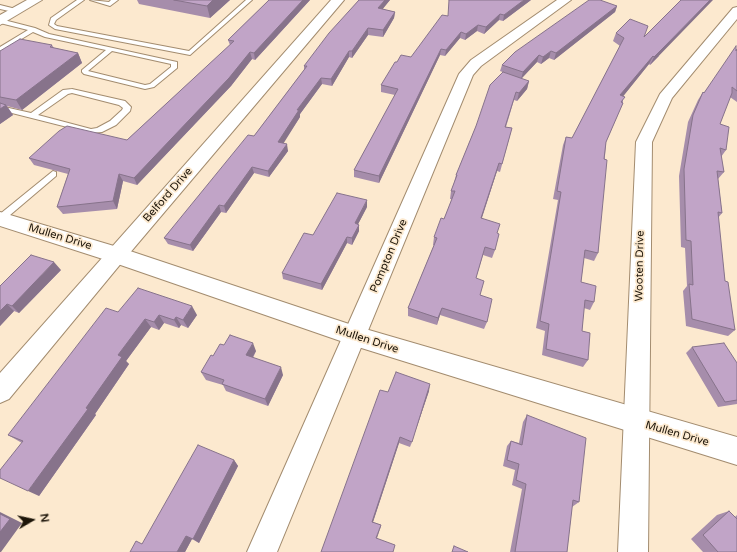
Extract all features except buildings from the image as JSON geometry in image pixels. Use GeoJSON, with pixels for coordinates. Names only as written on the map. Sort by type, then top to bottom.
{"type":"FeatureCollection","features":[{"type":"Feature","properties":{"kind":"street"},"geometry":{"type":"LineString","coordinates":[[0,21],[36,0]]}},
{"type":"Feature","properties":{"kind":"street","name":"Belford Drive"},"geometry":{"type":"LineString","coordinates":[[0,391],[116,254],[338,0]]}},
{"type":"Feature","properties":{"kind":"street","name":"Pompton Drive"},"geometry":{"type":"LineString","coordinates":[[262,552],[466,74],[476,63],[565,0]]}},
{"type":"Feature","properties":{"kind":"street","name":"Wooten Drive"},"geometry":{"type":"LineString","coordinates":[[633,552],[644,142],[665,97],[737,11]]}},
{"type":"Feature","properties":{"kind":"street","name":"Mullen Drive"},"geometry":{"type":"LineString","coordinates":[[0,219],[116,254],[355,336],[637,423],[737,452]]}},
{"type":"Feature","properties":{"kind":"lane"},"geometry":{"type":"LineString","coordinates":[[81,0],[54,18],[52,24],[55,27],[190,53],[249,0]]}},
{"type":"Feature","properties":{"kind":"lane"},"geometry":{"type":"LineString","coordinates":[[93,0],[110,4],[115,0]]}},
{"type":"Feature","properties":{"kind":"lane"},"geometry":{"type":"LineString","coordinates":[[0,7],[18,11]]}},
{"type":"Feature","properties":{"kind":"lane"},"geometry":{"type":"LineString","coordinates":[[0,21],[33,29],[47,36],[111,49],[175,63],[174,68],[152,86],[145,87],[86,73],[84,71],[111,49]]}},
{"type":"Feature","properties":{"kind":"lane"},"geometry":{"type":"LineString","coordinates":[[0,50],[33,29]]}},
{"type":"Feature","properties":{"kind":"lane"},"geometry":{"type":"LineString","coordinates":[[0,108],[91,131],[99,130],[113,123],[126,111],[127,107],[122,104],[72,91],[66,92],[32,116]]}},
{"type":"Feature","properties":{"kind":"lane"},"geometry":{"type":"LineString","coordinates":[[0,219],[53,174]]}}]}
